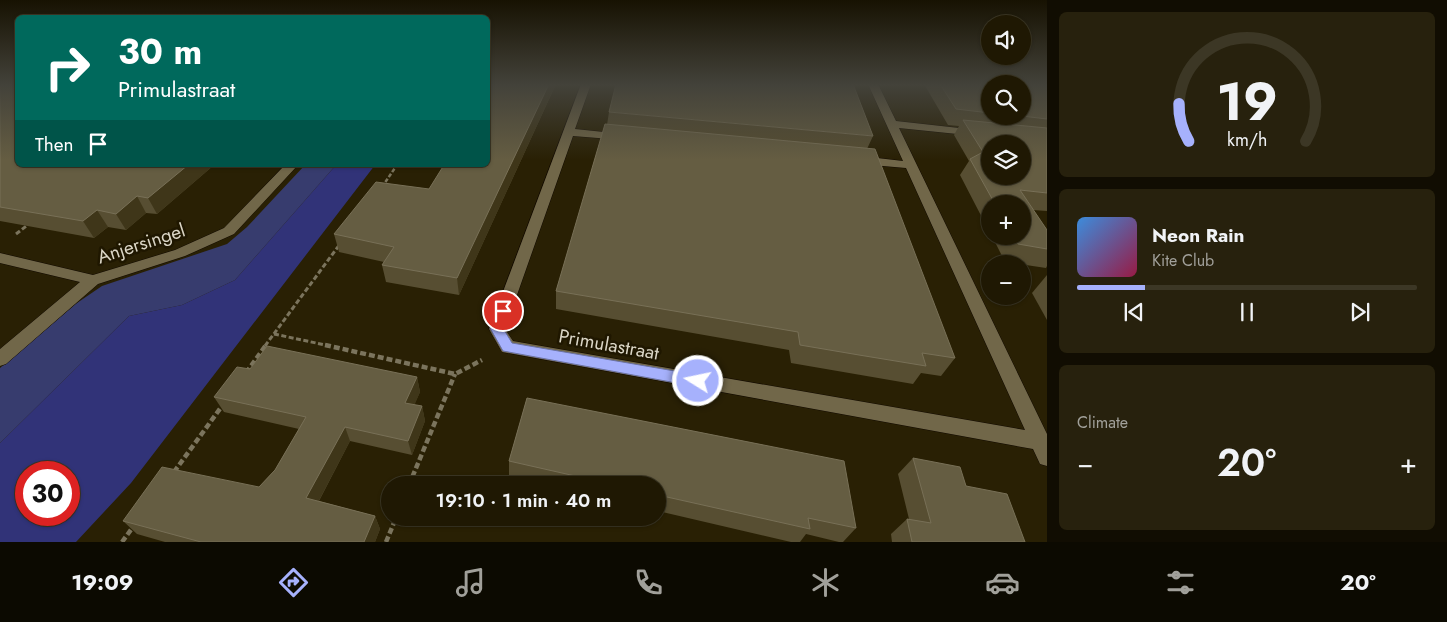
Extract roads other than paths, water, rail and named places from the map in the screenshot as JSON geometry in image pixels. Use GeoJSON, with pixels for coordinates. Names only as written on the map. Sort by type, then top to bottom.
{"type":"FeatureCollection","features":[{"type":"Feature","properties":{"kind":"street"},"geometry":{"type":"LineString","coordinates":[[576,109],[567,132],[636,138]]}},
{"type":"Feature","properties":{"kind":"street"},"geometry":{"type":"LineString","coordinates":[[884,109],[909,165],[1045,447]]}},
{"type":"Feature","properties":{"kind":"street"},"geometry":{"type":"LineString","coordinates":[[891,124],[988,134]]}},
{"type":"Feature","properties":{"kind":"street","name":"Primulastraat"},"geometry":{"type":"LineString","coordinates":[[567,132],[497,328],[508,348],[1045,447]]}},
{"type":"Feature","properties":{"kind":"street"},"geometry":{"type":"LineString","coordinates":[[851,159],[909,165]]}},
{"type":"Feature","properties":{"kind":"street","name":"Anjersingel"},"geometry":{"type":"LineString","coordinates":[[0,358],[92,280],[180,253],[229,231],[290,167]]}},
{"type":"Feature","properties":{"kind":"street"},"geometry":{"type":"LineString","coordinates":[[0,258],[92,280]]}}]}
